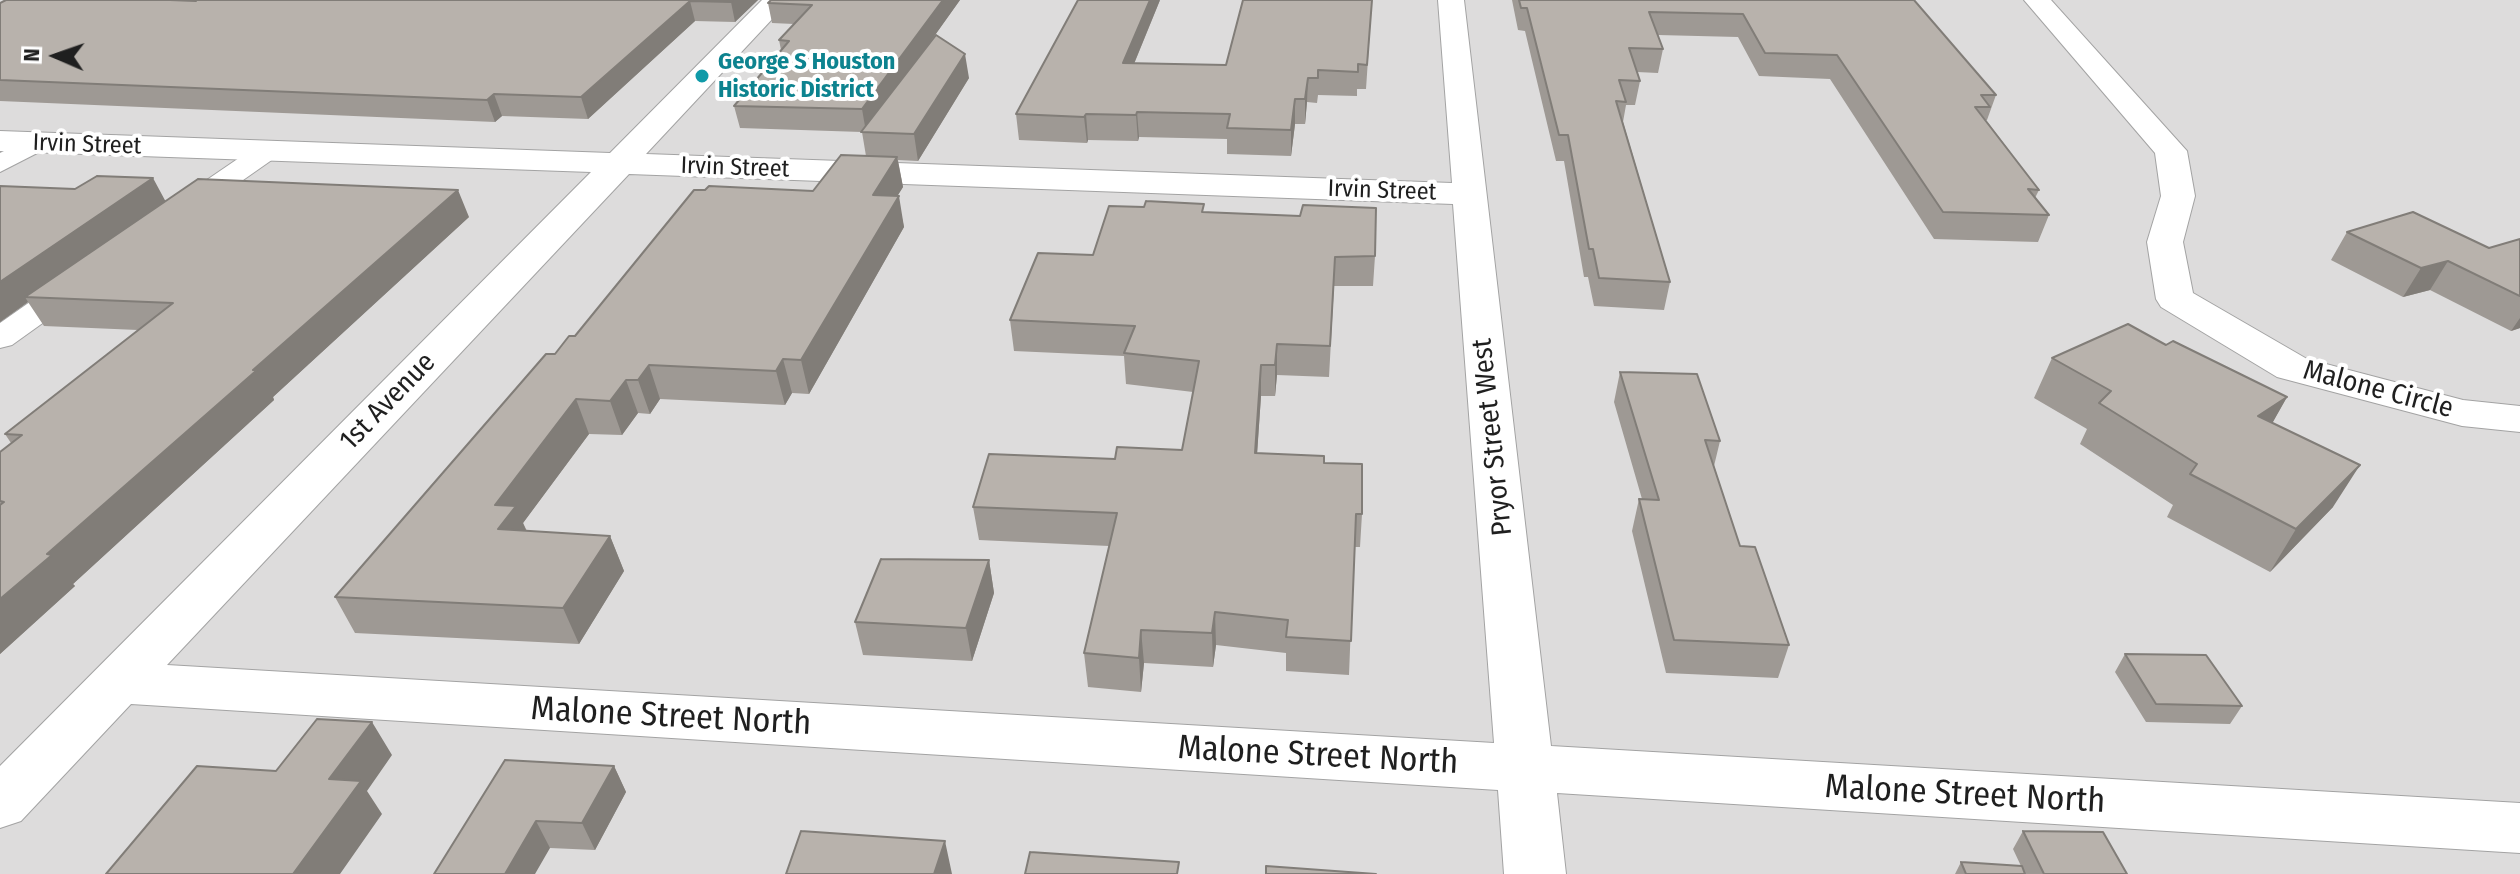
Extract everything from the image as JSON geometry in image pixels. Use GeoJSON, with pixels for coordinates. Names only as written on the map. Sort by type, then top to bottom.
{"type":"FeatureCollection","features":[{"type":"Feature","properties":{"kind":"street","name":"1st Avenue"},"geometry":{"type":"LineString","coordinates":[[0,804],[777,0]]}},
{"type":"Feature","properties":{"kind":"street","name":"Pryor Street West"},"geometry":{"type":"LineString","coordinates":[[1451,0],[1535,874]]}},
{"type":"Feature","properties":{"kind":"street","name":"Malone Circle"},"geometry":{"type":"LineString","coordinates":[[2037,0],[2171,151],[2178,196],[2165,242],[2175,299],[2292,368],[2462,413],[2520,419]]}},
{"type":"Feature","properties":{"kind":"street","name":"Irvin Street"},"geometry":{"type":"LineString","coordinates":[[0,141],[1470,194]]}},
{"type":"Feature","properties":{"kind":"street","name":"Malone Street North"},"geometry":{"type":"LineString","coordinates":[[117,683],[2520,828]]}},
{"type":"Feature","properties":{"kind":"lane"},"geometry":{"type":"LineString","coordinates":[[0,164],[36,143]]}},
{"type":"Feature","properties":{"kind":"lane"},"geometry":{"type":"LineString","coordinates":[[165,222],[267,151]]}},
{"type":"Feature","properties":{"kind":"lane"},"geometry":{"type":"LineString","coordinates":[[0,338],[102,266]]}},
{"type":"Feature","properties":{"kind":"shaded area"},"geometry":{"type":"Polygon","coordinates":[[[0,0],[2520,0],[2520,874],[0,874],[0,0]]]}},
{"type":"Feature","properties":{"kind":"building"},"geometry":{"type":"Polygon","coordinates":[[[6,0],[733,0],[690,1],[581,97],[494,94],[487,100],[0,80],[0,3],[6,0]]]}},
{"type":"Feature","properties":{"kind":"building"},"geometry":{"type":"Polygon","coordinates":[[[771,0],[943,0],[862,109],[734,106],[789,41],[779,40],[812,5],[768,3],[771,0]]]}},
{"type":"Feature","properties":{"kind":"building"},"geometry":{"type":"Polygon","coordinates":[[[1078,0],[1150,0],[1123,63],[1226,65],[1243,0],[1372,0],[1367,65],[1358,64],[1358,72],[1318,70],[1318,78],[1308,78],[1305,99],[1295,99],[1291,130],[1227,128],[1230,114],[1137,112],[1136,115],[1086,114],[1084,117],[1016,114],[1078,0]]]}},
{"type":"Feature","properties":{"kind":"building"},"geometry":{"type":"Polygon","coordinates":[[[1519,0],[1914,0],[1996,95],[1981,95],[1990,107],[1975,107],[2039,190],[2028,189],[2049,215],[1943,212],[1837,55],[1765,53],[1743,14],[1649,12],[1663,49],[1629,48],[1640,81],[1619,80],[1626,102],[1616,101],[1670,282],[1599,278],[1593,249],[1589,249],[1568,135],[1559,135],[1527,8],[1521,8],[1519,0]]]}},
{"type":"Feature","properties":{"kind":"building"},"geometry":{"type":"Polygon","coordinates":[[[936,35],[965,54],[914,134],[861,132],[936,35]]]}},
{"type":"Feature","properties":{"kind":"building"},"geometry":{"type":"Polygon","coordinates":[[[841,155],[897,157],[873,195],[899,196],[801,360],[783,359],[776,371],[649,365],[638,380],[626,380],[610,401],[576,399],[495,505],[516,506],[498,529],[610,536],[563,608],[335,597],[546,354],[555,354],[569,336],[575,336],[694,190],[705,190],[709,186],[813,191],[841,155]]]}},
{"type":"Feature","properties":{"kind":"building"},"geometry":{"type":"Polygon","coordinates":[[[97,176],[153,178],[0,282],[0,186],[75,189],[97,176]]]}},
{"type":"Feature","properties":{"kind":"building"},"geometry":{"type":"Polygon","coordinates":[[[198,179],[458,190],[0,599],[0,505],[4,502],[0,501],[0,452],[22,435],[5,434],[173,303],[25,297],[198,179]]]}},
{"type":"Feature","properties":{"kind":"building"},"geometry":{"type":"Polygon","coordinates":[[[1146,201],[1204,204],[1202,212],[1300,216],[1303,205],[1376,208],[1375,256],[1335,257],[1330,346],[1277,344],[1275,365],[1261,365],[1255,453],[1324,456],[1324,463],[1362,464],[1362,514],[1356,514],[1351,641],[1286,637],[1288,620],[1215,612],[1212,633],[1141,630],[1139,658],[1084,653],[1117,513],[973,507],[989,454],[1115,459],[1117,447],[1182,450],[1199,361],[1124,353],[1135,326],[1010,320],[1038,253],[1093,255],[1109,206],[1144,207],[1146,201]]]}},
{"type":"Feature","properties":{"kind":"building"},"geometry":{"type":"Polygon","coordinates":[[[2413,212],[2489,248],[2520,239],[2520,296],[2448,261],[2421,268],[2347,232],[2413,212]]]}},
{"type":"Feature","properties":{"kind":"building"},"geometry":{"type":"Polygon","coordinates":[[[2128,324],[2166,345],[2173,341],[2287,397],[2258,416],[2360,465],[2296,529],[2190,474],[2197,464],[2099,403],[2111,391],[2052,358],[2128,324]]]}},
{"type":"Feature","properties":{"kind":"building"},"geometry":{"type":"Polygon","coordinates":[[[1620,372],[1697,374],[1720,441],[1705,440],[1740,546],[1755,547],[1789,645],[1674,640],[1639,499],[1659,500],[1620,372]]]}},
{"type":"Feature","properties":{"kind":"building"},"geometry":{"type":"Polygon","coordinates":[[[881,559],[989,560],[966,628],[855,622],[881,559]]]}},
{"type":"Feature","properties":{"kind":"building"},"geometry":{"type":"Polygon","coordinates":[[[2125,654],[2206,655],[2242,706],[2156,704],[2125,654]]]}},
{"type":"Feature","properties":{"kind":"building"},"geometry":{"type":"Polygon","coordinates":[[[317,719],[372,722],[329,779],[361,781],[293,874],[106,874],[197,766],[276,771],[317,719]]]}},
{"type":"Feature","properties":{"kind":"building"},"geometry":{"type":"Polygon","coordinates":[[[505,760],[614,766],[582,823],[536,821],[505,874],[434,874],[505,760]]]}},
{"type":"Feature","properties":{"kind":"building"},"geometry":{"type":"Polygon","coordinates":[[[801,831],[945,841],[934,874],[786,874],[801,831]]]}},
{"type":"Feature","properties":{"kind":"building"},"geometry":{"type":"Polygon","coordinates":[[[2023,831],[2103,832],[2127,874],[2044,874],[2023,831]]]}},
{"type":"Feature","properties":{"kind":"building"},"geometry":{"type":"Polygon","coordinates":[[[1030,852],[1179,862],[1177,874],[1025,874],[1030,852]]]}},
{"type":"Feature","properties":{"kind":"building"},"geometry":{"type":"Polygon","coordinates":[[[1961,862],[2022,866],[2025,874],[1966,874],[1961,862]]]}},
{"type":"Feature","properties":{"kind":"building"},"geometry":{"type":"Polygon","coordinates":[[[1266,866],[1376,874],[1266,874],[1266,866]]]}},
{"type":"Feature","properties":{"kind":"place","name":"George S Houston Historic District"},"geometry":{"type":"Point","coordinates":[702,76]}}]}
